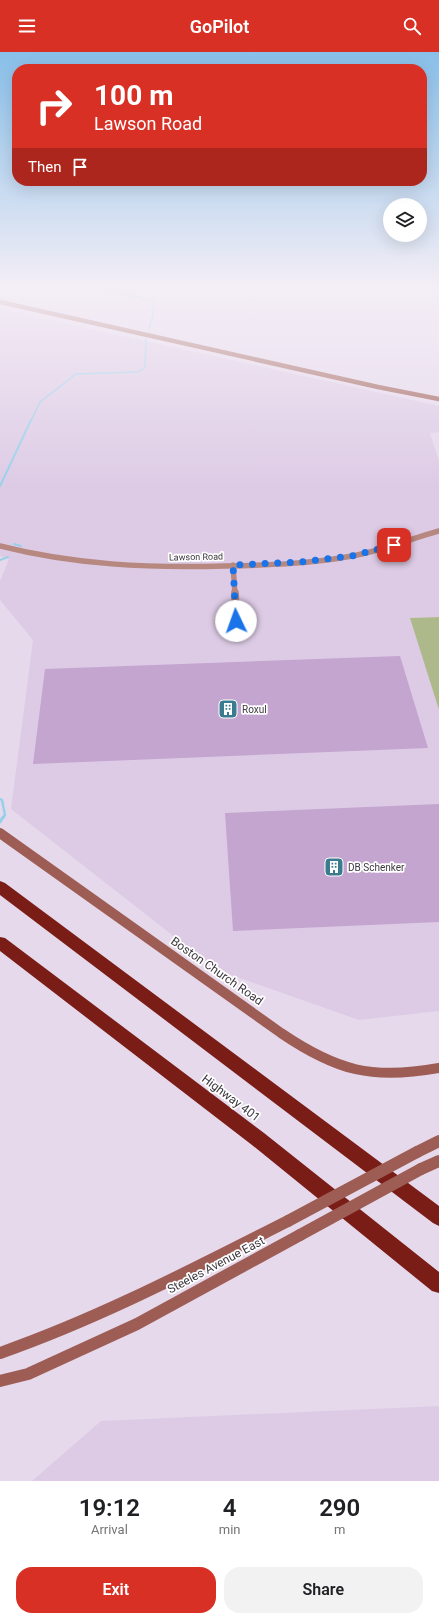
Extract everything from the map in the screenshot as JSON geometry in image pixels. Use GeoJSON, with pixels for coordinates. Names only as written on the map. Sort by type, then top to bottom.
{"type":"FeatureCollection","features":[{"type":"Feature","properties":{"kind":"highway"},"geometry":{"type":"LineString","coordinates":[[0,887],[439,1217]]}},
{"type":"Feature","properties":{"kind":"highway","name":"Highway 401"},"geometry":{"type":"LineString","coordinates":[[0,943],[258,1139],[439,1284]]}},
{"type":"Feature","properties":{"kind":"main road"},"geometry":{"type":"LineString","coordinates":[[226,353],[439,399]]}},
{"type":"Feature","properties":{"kind":"main road","name":"Boston Church Road"},"geometry":{"type":"LineString","coordinates":[[0,833],[206,980],[297,1043],[320,1057],[337,1065],[374,1073],[418,1072],[439,1068]]}},
{"type":"Feature","properties":{"kind":"main road","name":"Steeles Avenue East"},"geometry":{"type":"LineString","coordinates":[[0,1353],[35,1342],[138,1296],[288,1221],[439,1141]]}},
{"type":"Feature","properties":{"kind":"main road","name":"Steeles Avenue East"},"geometry":{"type":"LineString","coordinates":[[0,1381],[28,1374],[137,1324],[421,1169],[439,1161]]}},
{"type":"Feature","properties":{"kind":"street","name":"Lawson Road"},"geometry":{"type":"LineString","coordinates":[[0,546],[30,555],[79,563],[114,566],[233,565],[300,562],[352,556],[439,531]]}},
{"type":"Feature","properties":{"kind":"street"},"geometry":{"type":"LineString","coordinates":[[233,565],[236,621]]}},
{"type":"Feature","properties":{"kind":"shaded area"},"geometry":{"type":"Polygon","coordinates":[[[0,353],[198,353],[439,406],[439,432],[430,433],[439,461],[439,617],[411,618],[439,710],[439,1011],[359,1020],[217,970],[11,809],[33,640],[0,600],[0,581],[9,559],[0,556],[0,353]]]}},
{"type":"Feature","properties":{"kind":"shaded area"},"geometry":{"type":"Polygon","coordinates":[[[439,1406],[439,1481],[32,1481],[101,1421],[439,1406]]]}},
{"type":"Feature","properties":{"kind":"green space"},"geometry":{"type":"Polygon","coordinates":[[[439,617],[439,710],[410,618],[439,617]]]}},
{"type":"Feature","properties":{"kind":"building","name":"Roxul"},"geometry":{"type":"Polygon","coordinates":[[[400,656],[428,748],[33,764],[45,669],[400,656]]]}},
{"type":"Feature","properties":{"kind":"building","name":"DB Schenker"},"geometry":{"type":"Polygon","coordinates":[[[439,804],[439,922],[233,931],[225,813],[439,804]]]}},
{"type":"Feature","properties":{"kind":"waterway"},"geometry":{"type":"LineString","coordinates":[[31,421],[40,402],[76,374],[138,372],[145,367],[146,353]]}},
{"type":"Feature","properties":{"kind":"waterway"},"geometry":{"type":"LineString","coordinates":[[0,486],[31,420]]}},
{"type":"Feature","properties":{"kind":"waterway"},"geometry":{"type":"LineString","coordinates":[[14,544],[21,546]]}},
{"type":"Feature","properties":{"kind":"waterway"},"geometry":{"type":"LineString","coordinates":[[0,560],[8,557]]}},
{"type":"Feature","properties":{"kind":"waterway"},"geometry":{"type":"LineString","coordinates":[[0,799],[2,800],[5,815],[3,818]]}},
{"type":"Feature","properties":{"kind":"waterway"},"geometry":{"type":"LineString","coordinates":[[0,822],[3,817]]}},
{"type":"Feature","properties":{"kind":"place","name":"Roxul"},"geometry":{"type":"Point","coordinates":[228,709]}},
{"type":"Feature","properties":{"kind":"place","name":"DB Schenker"},"geometry":{"type":"Point","coordinates":[334,867]}},
{"type":"Feature","properties":{"kind":"route"},"geometry":{"type":"LineString","coordinates":[[236,621],[233,565],[300,562],[352,556],[394,545]]}}]}
